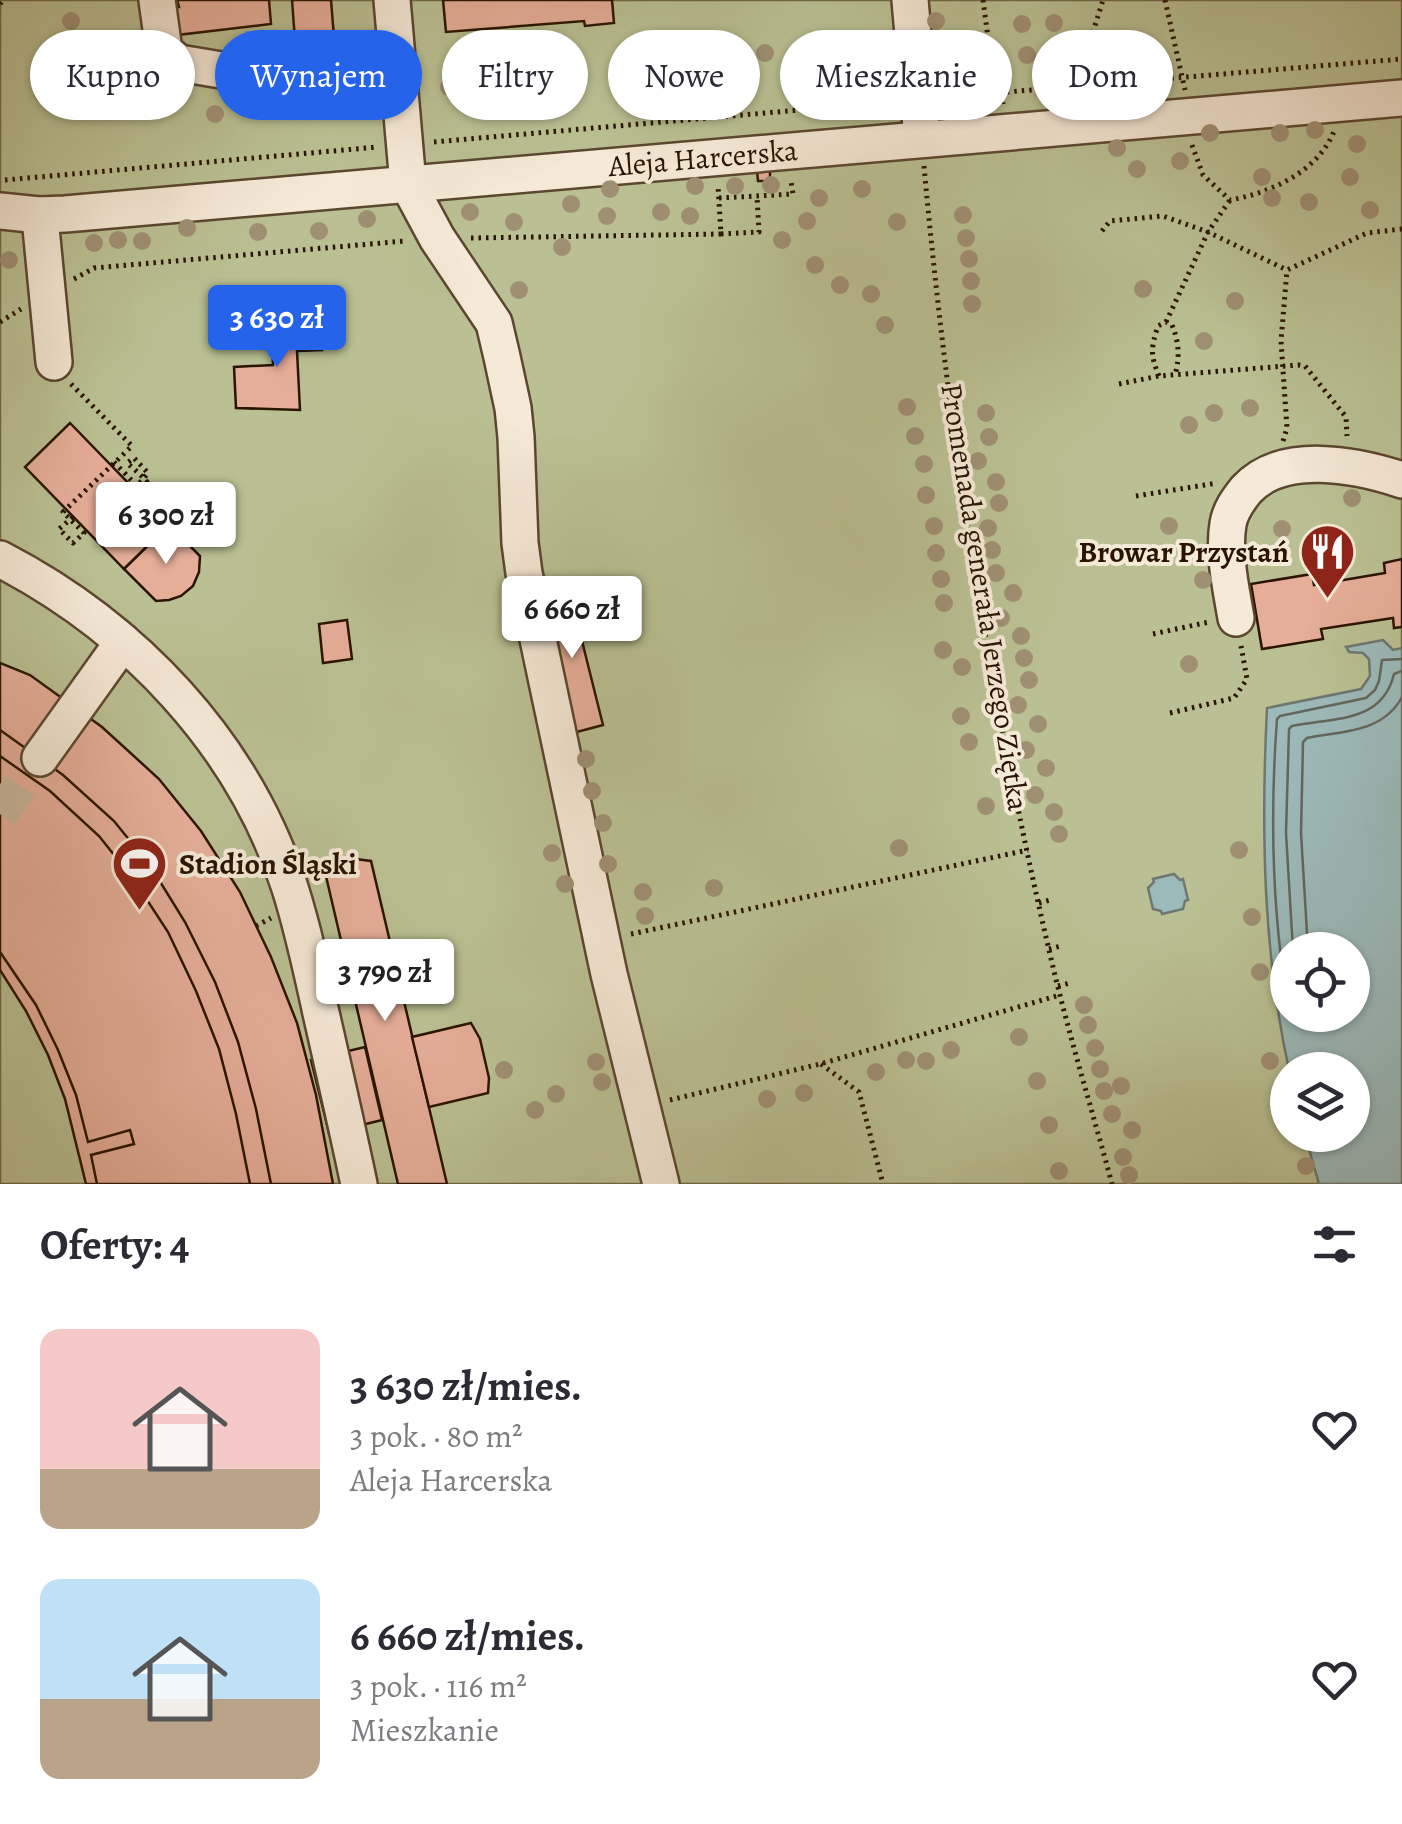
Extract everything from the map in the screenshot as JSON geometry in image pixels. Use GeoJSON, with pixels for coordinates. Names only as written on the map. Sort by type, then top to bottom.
{"type":"FeatureCollection","features":[{"type":"Feature","properties":{"kind":"street"},"geometry":{"type":"LineString","coordinates":[[157,0],[164,50],[179,63],[215,70]]}},
{"type":"Feature","properties":{"kind":"street"},"geometry":{"type":"LineString","coordinates":[[392,0],[395,30]]}},
{"type":"Feature","properties":{"kind":"street"},"geometry":{"type":"LineString","coordinates":[[910,0],[913,30]]}},
{"type":"Feature","properties":{"kind":"street","name":"Aleja Harcerska"},"geometry":{"type":"LineString","coordinates":[[1,204],[42,215],[1402,98]]}},
{"type":"Feature","properties":{"kind":"street"},"geometry":{"type":"LineString","coordinates":[[403,120],[408,184],[436,238],[494,324],[513,408],[524,574],[609,974],[661,1184]]}},
{"type":"Feature","properties":{"kind":"street"},"geometry":{"type":"LineString","coordinates":[[921,120],[922,138]]}},
{"type":"Feature","properties":{"kind":"street"},"geometry":{"type":"LineString","coordinates":[[42,215],[54,362]]}},
{"type":"Feature","properties":{"kind":"street"},"geometry":{"type":"LineString","coordinates":[[1228,630],[1228,520],[1237,500],[1252,484],[1270,473],[1310,465],[1370,470],[1402,480]]}},
{"type":"Feature","properties":{"kind":"street"},"geometry":{"type":"LineString","coordinates":[[0,559],[55,590],[123,642],[180,698],[218,744],[240,780],[280,860],[307,949],[360,1184]]}},
{"type":"Feature","properties":{"kind":"street"},"geometry":{"type":"LineString","coordinates":[[40,758],[123,642]]}},
{"type":"Feature","properties":{"kind":"path"},"geometry":{"type":"LineString","coordinates":[[983,0],[987,30]]}},
{"type":"Feature","properties":{"kind":"path"},"geometry":{"type":"LineString","coordinates":[[1094,30],[1103,0]]}},
{"type":"Feature","properties":{"kind":"path"},"geometry":{"type":"LineString","coordinates":[[1165,0],[1183,77],[1187,128],[1194,152],[1203,175],[1230,200]]}},
{"type":"Feature","properties":{"kind":"path","name":"Aleja Harcerska"},"geometry":{"type":"LineString","coordinates":[[1173,78],[1402,59]]}},
{"type":"Feature","properties":{"kind":"path"},"geometry":{"type":"LineString","coordinates":[[1159,376],[1151,346],[1208,232],[1230,200],[1286,182],[1310,166],[1330,141],[1336,125],[1335,104]]}},
{"type":"Feature","properties":{"kind":"path","name":"Aleja Harcerska"},"geometry":{"type":"LineString","coordinates":[[419,143],[780,112]]}},
{"type":"Feature","properties":{"kind":"path","name":"Promenada generała Jerzego Ziętka"},"geometry":{"type":"LineString","coordinates":[[922,138],[963,496],[999,706],[1048,949],[1112,1184]]}},
{"type":"Feature","properties":{"kind":"path"},"geometry":{"type":"LineString","coordinates":[[1,204],[388,146]]}},
{"type":"Feature","properties":{"kind":"path"},"geometry":{"type":"LineString","coordinates":[[68,282],[94,268],[436,238],[759,232],[757,196]]}},
{"type":"Feature","properties":{"kind":"path"},"geometry":{"type":"LineString","coordinates":[[719,198],[721,234]]}},
{"type":"Feature","properties":{"kind":"path"},"geometry":{"type":"LineString","coordinates":[[1102,230],[1110,220],[1163,216],[1208,232],[1287,270],[1368,234],[1402,229]]}},
{"type":"Feature","properties":{"kind":"path"},"geometry":{"type":"LineString","coordinates":[[1136,496],[1270,473],[1287,428],[1281,340],[1287,270]]}},
{"type":"Feature","properties":{"kind":"path"},"geometry":{"type":"LineString","coordinates":[[1166,322],[1178,338],[1175,375]]}},
{"type":"Feature","properties":{"kind":"path"},"geometry":{"type":"LineString","coordinates":[[54,362],[55,368],[132,446],[64,512],[74,522],[84,533],[73,543],[60,529],[72,517]]}},
{"type":"Feature","properties":{"kind":"path"},"geometry":{"type":"LineString","coordinates":[[1119,384],[1159,376],[1305,366],[1346,417],[1348,448]]}},
{"type":"Feature","properties":{"kind":"path"},"geometry":{"type":"LineString","coordinates":[[114,462],[136,486],[148,472],[134,458],[127,463],[131,466],[140,475],[145,480],[147,482],[137,490]]}},
{"type":"Feature","properties":{"kind":"path"},"geometry":{"type":"LineString","coordinates":[[1154,634],[1228,630],[1247,679],[1234,698],[1170,713]]}},
{"type":"Feature","properties":{"kind":"path"},"geometry":{"type":"LineString","coordinates":[[603,940],[1028,850]]}},
{"type":"Feature","properties":{"kind":"path"},"geometry":{"type":"LineString","coordinates":[[1031,866],[1042,864]]}},
{"type":"Feature","properties":{"kind":"path"},"geometry":{"type":"LineString","coordinates":[[1040,903],[1050,900]]}},
{"type":"Feature","properties":{"kind":"path"},"geometry":{"type":"LineString","coordinates":[[1048,949],[1061,946]]}},
{"type":"Feature","properties":{"kind":"path"},"geometry":{"type":"LineString","coordinates":[[1058,986],[1070,983]]}},
{"type":"Feature","properties":{"kind":"path"},"geometry":{"type":"LineString","coordinates":[[643,1107],[820,1064],[1060,995]]}},
{"type":"Feature","properties":{"kind":"path"},"geometry":{"type":"LineString","coordinates":[[820,1064],[859,1092],[882,1184]]}},
{"type":"Feature","properties":{"kind":"green space"},"geometry":{"type":"Polygon","coordinates":[[[0,0],[1402,0],[1402,1184],[0,1184],[0,0]]]}},
{"type":"Feature","properties":{"kind":"water"},"geometry":{"type":"Polygon","coordinates":[[[1383,640],[1393,650],[1402,648],[1402,1184],[1319,1184],[1310,1152],[1370,1152],[1370,1052],[1285,1052],[1281,1032],[1370,1032],[1370,932],[1270,932],[1270,944],[1269,935],[1264,845],[1267,708],[1361,689],[1370,676],[1369,659],[1363,653],[1349,652],[1346,647],[1383,640]]]}},
{"type":"Feature","properties":{"kind":"water"},"geometry":{"type":"Polygon","coordinates":[[[1174,874],[1183,879],[1188,900],[1183,909],[1162,914],[1153,909],[1148,888],[1153,879],[1174,874]]]}},
{"type":"Feature","properties":{"kind":"building"},"geometry":{"type":"Polygon","coordinates":[[[177,0],[269,0],[271,24],[195,33],[177,30],[175,7],[179,7],[177,0]]]}},
{"type":"Feature","properties":{"kind":"building"},"geometry":{"type":"Polygon","coordinates":[[[292,0],[331,0],[333,30],[294,30],[292,0]]]}},
{"type":"Feature","properties":{"kind":"building"},"geometry":{"type":"Polygon","coordinates":[[[443,0],[612,0],[614,23],[585,26],[584,21],[446,30],[443,0]]]}},
{"type":"Feature","properties":{"kind":"building"},"geometry":{"type":"Polygon","coordinates":[[[770,170],[770,181],[758,181],[757,171],[770,170]]]}},
{"type":"Feature","properties":{"kind":"building"},"geometry":{"type":"Polygon","coordinates":[[[320,323],[322,350],[297,351],[300,410],[236,408],[234,367],[273,365],[271,326],[320,323]]]}},
{"type":"Feature","properties":{"kind":"building"},"geometry":{"type":"Polygon","coordinates":[[[70,423],[169,525],[124,569],[25,467],[70,423]]]}},
{"type":"Feature","properties":{"kind":"building"},"geometry":{"type":"Polygon","coordinates":[[[169,525],[200,556],[199,572],[193,586],[181,596],[156,601],[124,569],[169,525]]]}},
{"type":"Feature","properties":{"kind":"building","name":"Browar Przystań"},"geometry":{"type":"Polygon","coordinates":[[[1402,559],[1402,627],[1394,628],[1393,618],[1321,629],[1323,639],[1262,649],[1251,584],[1312,574],[1314,585],[1385,573],[1384,563],[1402,559]]]}},
{"type":"Feature","properties":{"kind":"building"},"geometry":{"type":"Polygon","coordinates":[[[569,589],[603,725],[573,733],[541,595],[569,589]]]}},
{"type":"Feature","properties":{"kind":"building"},"geometry":{"type":"Polygon","coordinates":[[[347,620],[352,659],[323,663],[319,624],[347,620]]]}},
{"type":"Feature","properties":{"kind":"building","name":"Stadion Śląski"},"geometry":{"type":"Polygon","coordinates":[[[0,663],[30,675],[102,727],[159,779],[201,831],[240,892],[297,1023],[333,1184],[86,1184],[65,1099],[48,1055],[0,970],[0,663]]]}},
{"type":"Feature","properties":{"kind":"building"},"geometry":{"type":"Polygon","coordinates":[[[0,730],[63,775],[114,821],[151,867],[185,922],[215,982],[238,1042],[271,1184],[170,1184],[144,1073],[98,970],[41,889],[0,852],[0,730]]]}},
{"type":"Feature","properties":{"kind":"building"},"geometry":{"type":"Polygon","coordinates":[[[0,756],[50,791],[99,836],[168,932],[219,1049],[250,1184],[97,1184],[91,1155],[134,1144],[130,1130],[88,1142],[76,1095],[58,1050],[36,1005],[0,952],[0,756]]]}},
{"type":"Feature","properties":{"kind":"building"},"geometry":{"type":"Polygon","coordinates":[[[371,861],[447,1184],[398,1184],[325,872],[338,863],[371,861]]]}},
{"type":"Feature","properties":{"kind":"building"},"geometry":{"type":"Polygon","coordinates":[[[471,1023],[480,1039],[489,1078],[488,1093],[429,1107],[412,1037],[471,1023]]]}},
{"type":"Feature","properties":{"kind":"building"},"geometry":{"type":"Polygon","coordinates":[[[365,1047],[382,1120],[329,1133],[311,1060],[365,1047]]]}},
{"type":"Feature","properties":{"kind":"tunnel"},"geometry":{"type":"LineString","coordinates":[[0,814],[40,758]]}},
{"type":"Feature","properties":{"kind":"place","name":"Browar Przystań"},"geometry":{"type":"Point","coordinates":[1328,601]}},
{"type":"Feature","properties":{"kind":"place","name":"Stadion Śląski"},"geometry":{"type":"Point","coordinates":[140,913]}}]}
